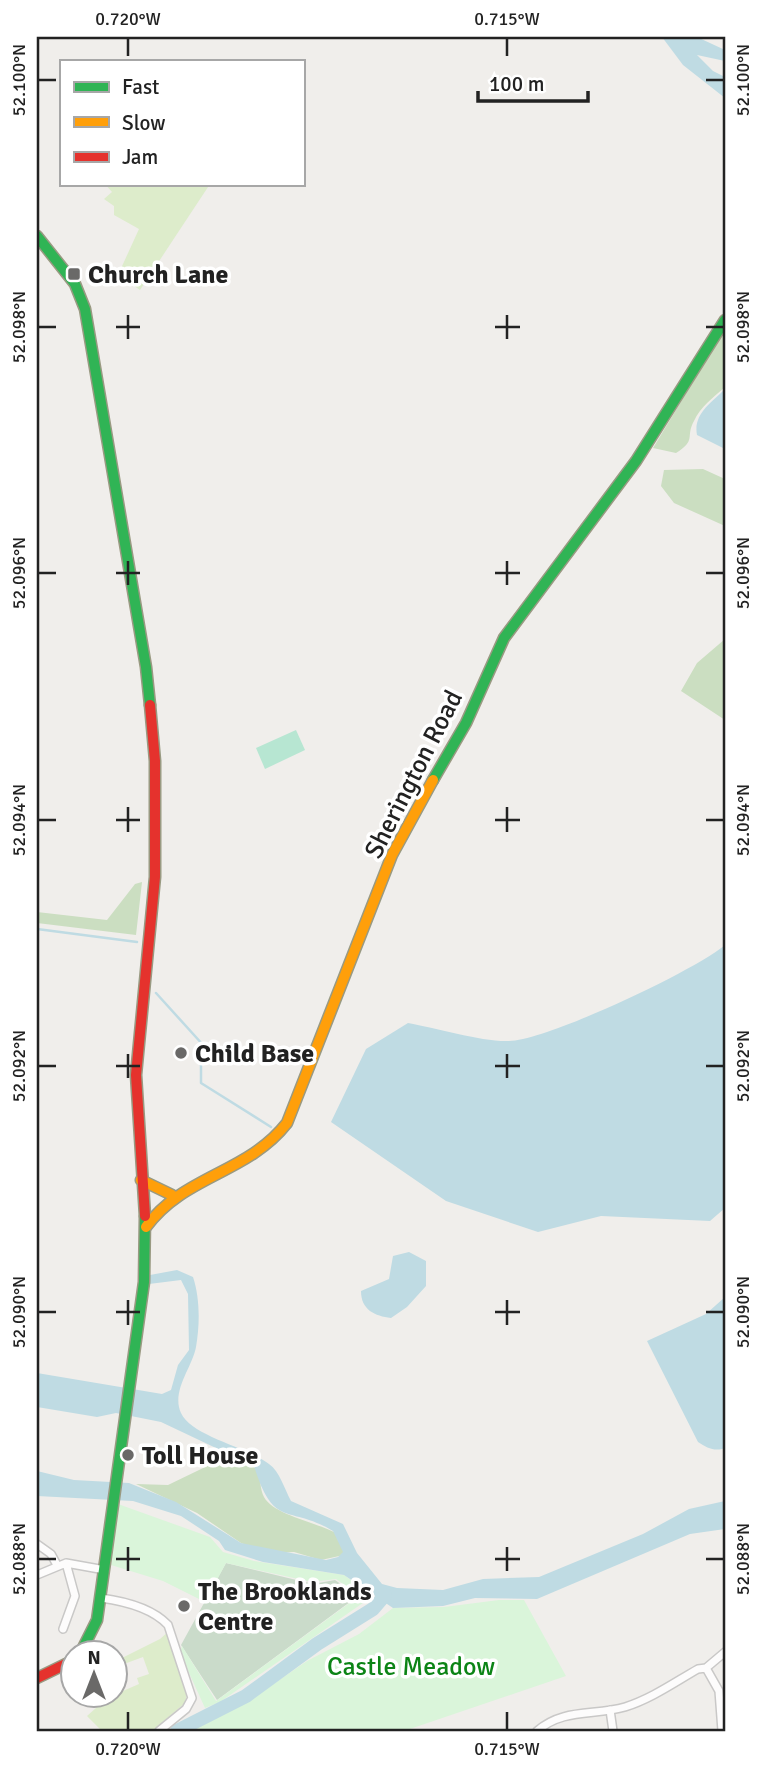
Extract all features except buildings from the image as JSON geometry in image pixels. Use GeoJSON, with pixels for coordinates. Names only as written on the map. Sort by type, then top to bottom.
{"type":"FeatureCollection","features":[{"type":"Feature","properties":{"kind":"main road"},"geometry":{"type":"LineString","coordinates":[[37,236],[75,284],[85,309],[146,667],[155,761],[155,877],[136,1075],[147,1245],[101,1598],[97,1620],[88,1638]]}},
{"type":"Feature","properties":{"kind":"main road","name":"Sherington Road"},"geometry":{"type":"LineString","coordinates":[[145,1228],[158,1206],[172,1195],[262,1150],[287,1123],[306,1083],[392,855],[466,723],[503,638],[636,461],[725,320]]}},
{"type":"Feature","properties":{"kind":"main road"},"geometry":{"type":"LineString","coordinates":[[141,1180],[172,1195]]}},
{"type":"Feature","properties":{"kind":"main road"},"geometry":{"type":"LineString","coordinates":[[37,1678],[60,1669]]}},
{"type":"Feature","properties":{"kind":"street"},"geometry":{"type":"LineString","coordinates":[[37,1544],[51,1554],[57,1565]]}},
{"type":"Feature","properties":{"kind":"street"},"geometry":{"type":"LineString","coordinates":[[37,1575],[66,1563],[105,1570]]}},
{"type":"Feature","properties":{"kind":"street"},"geometry":{"type":"LineString","coordinates":[[62,1629],[75,1596],[66,1563]]}},
{"type":"Feature","properties":{"kind":"street"},"geometry":{"type":"LineString","coordinates":[[101,1598],[117,1600],[160,1616],[168,1625],[192,1698],[186,1709],[159,1731]]}},
{"type":"Feature","properties":{"kind":"street"},"geometry":{"type":"LineString","coordinates":[[537,1731],[546,1723],[570,1714],[610,1710],[650,1697],[698,1669],[706,1668],[725,1652]]}},
{"type":"Feature","properties":{"kind":"street"},"geometry":{"type":"LineString","coordinates":[[706,1668],[719,1691],[722,1731]]}},
{"type":"Feature","properties":{"kind":"street"},"geometry":{"type":"LineString","coordinates":[[610,1710],[612,1731]]}},
{"type":"Feature","properties":{"kind":"green space"},"geometry":{"type":"Polygon","coordinates":[[[107,186],[209,186],[140,290],[118,275],[139,229],[114,215],[114,206],[104,199],[112,192],[107,186]]]}},
{"type":"Feature","properties":{"kind":"green space"},"geometry":{"type":"Polygon","coordinates":[[[725,329],[725,387],[700,411],[692,426],[689,441],[682,449],[676,453],[653,448],[725,329]]]}},
{"type":"Feature","properties":{"kind":"green space"},"geometry":{"type":"Polygon","coordinates":[[[703,469],[725,479],[725,526],[674,503],[661,486],[664,470],[703,469]]]}},
{"type":"Feature","properties":{"kind":"green space"},"geometry":{"type":"Polygon","coordinates":[[[725,639],[725,720],[681,691],[697,663],[725,639]]]}},
{"type":"Feature","properties":{"kind":"green space"},"geometry":{"type":"Polygon","coordinates":[[[296,730],[305,750],[265,769],[256,748],[296,730]]]}},
{"type":"Feature","properties":{"kind":"green space"},"geometry":{"type":"Polygon","coordinates":[[[142,882],[136,935],[37,923],[37,912],[107,920],[135,884],[142,882]]]}},
{"type":"Feature","properties":{"kind":"green space"},"geometry":{"type":"Polygon","coordinates":[[[228,1456],[260,1470],[262,1491],[269,1504],[341,1536],[344,1555],[321,1560],[294,1552],[266,1553],[241,1543],[197,1513],[136,1484],[168,1485],[228,1456]]]}},
{"type":"Feature","properties":{"kind":"green space"},"geometry":{"type":"Polygon","coordinates":[[[118,1504],[210,1537],[223,1552],[254,1561],[344,1575],[373,1596],[220,1702],[205,1708],[180,1653],[182,1646],[216,1701],[359,1596],[336,1579],[312,1582],[226,1563],[205,1602],[163,1581],[111,1565],[118,1504]]]}},
{"type":"Feature","properties":{"kind":"green space"},"geometry":{"type":"Polygon","coordinates":[[[226,1563],[313,1584],[335,1580],[358,1596],[217,1700],[181,1645],[226,1563]]]}},
{"type":"Feature","properties":{"kind":"green space","name":"Castle Meadow"},"geometry":{"type":"Polygon","coordinates":[[[499,1600],[524,1600],[566,1676],[404,1731],[191,1731],[247,1702],[307,1661],[359,1634],[393,1608],[444,1607],[499,1600]]]}},
{"type":"Feature","properties":{"kind":"green space"},"geometry":{"type":"Polygon","coordinates":[[[168,1632],[187,1694],[185,1703],[152,1731],[102,1731],[87,1716],[96,1708],[130,1708],[130,1688],[139,1684],[137,1678],[149,1674],[143,1657],[130,1662],[130,1654],[168,1632]]]}},
{"type":"Feature","properties":{"kind":"water"},"geometry":{"type":"Polygon","coordinates":[[[662,37],[697,37],[725,50],[725,61],[697,55],[713,71],[725,77],[725,98],[683,65],[662,37]]]}},
{"type":"Feature","properties":{"kind":"water"},"geometry":{"type":"Polygon","coordinates":[[[725,389],[725,449],[697,435],[696,428],[704,409],[725,389]]]}},
{"type":"Feature","properties":{"kind":"water"},"geometry":{"type":"Polygon","coordinates":[[[725,945],[725,1208],[710,1221],[601,1216],[538,1232],[446,1201],[331,1122],[366,1049],[408,1023],[486,1039],[509,1041],[528,1038],[586,1017],[653,987],[725,945]]]}},
{"type":"Feature","properties":{"kind":"water"},"geometry":{"type":"Polygon","coordinates":[[[409,1252],[426,1261],[426,1286],[407,1307],[391,1318],[370,1311],[363,1303],[361,1291],[389,1279],[393,1256],[409,1252]]]}},
{"type":"Feature","properties":{"kind":"water"},"geometry":{"type":"Polygon","coordinates":[[[177,1270],[193,1277],[199,1311],[196,1347],[180,1388],[181,1413],[187,1421],[207,1435],[273,1467],[291,1501],[343,1524],[357,1553],[382,1584],[397,1588],[443,1590],[483,1579],[539,1577],[643,1534],[689,1509],[725,1501],[725,1529],[690,1534],[537,1599],[475,1598],[443,1606],[393,1608],[344,1575],[263,1562],[225,1550],[219,1541],[181,1516],[133,1501],[37,1496],[37,1471],[74,1480],[129,1483],[176,1502],[241,1543],[326,1560],[338,1557],[343,1552],[333,1531],[276,1508],[261,1486],[254,1466],[161,1422],[116,1413],[97,1417],[37,1407],[37,1373],[162,1394],[171,1390],[178,1365],[189,1350],[188,1294],[181,1280],[149,1284],[150,1275],[177,1270]]]}},
{"type":"Feature","properties":{"kind":"water"},"geometry":{"type":"Polygon","coordinates":[[[725,1297],[725,1448],[714,1449],[698,1442],[647,1341],[706,1314],[725,1297]]]}},
{"type":"Feature","properties":{"kind":"waterway"},"geometry":{"type":"LineString","coordinates":[[37,929],[137,942]]}},
{"type":"Feature","properties":{"kind":"waterway"},"geometry":{"type":"LineString","coordinates":[[156,993],[204,1046],[207,1054],[201,1064],[201,1083],[271,1127]]}},
{"type":"Feature","properties":{"kind":"waterway"},"geometry":{"type":"LineString","coordinates":[[177,1731],[246,1696],[317,1644],[373,1609],[385,1595]]}},
{"type":"Feature","properties":{"kind":"traffic: fast"},"geometry":{"type":"LineString","coordinates":[[37,236],[75,284],[85,309],[146,667],[150,705]]}},
{"type":"Feature","properties":{"kind":"traffic: fast"},"geometry":{"type":"LineString","coordinates":[[433,780],[466,723],[504,638],[636,461],[725,320]]}},
{"type":"Feature","properties":{"kind":"traffic: fast"},"geometry":{"type":"LineString","coordinates":[[88,1638],[97,1620],[144,1282],[145,1216]]}},
{"type":"Feature","properties":{"kind":"traffic: slow"},"geometry":{"type":"LineString","coordinates":[[146,1227],[178,1196],[253,1153],[271,1140],[287,1123],[392,855],[433,780]]}},
{"type":"Feature","properties":{"kind":"traffic: slow"},"geometry":{"type":"LineString","coordinates":[[141,1180],[172,1195]]}},
{"type":"Feature","properties":{"kind":"traffic: jam"},"geometry":{"type":"LineString","coordinates":[[145,1216],[136,1075],[155,877],[155,761],[150,705]]}},
{"type":"Feature","properties":{"kind":"traffic: jam"},"geometry":{"type":"LineString","coordinates":[[37,1678],[60,1667]]}},
{"type":"Feature","properties":{"kind":"place","name":"Church Lane"},"geometry":{"type":"Point","coordinates":[74,274]}},
{"type":"Feature","properties":{"kind":"place","name":"Child Base"},"geometry":{"type":"Point","coordinates":[181,1053]}},
{"type":"Feature","properties":{"kind":"place","name":"Toll House"},"geometry":{"type":"Point","coordinates":[128,1455]}},
{"type":"Feature","properties":{"kind":"place","name":"The Brooklands Centre"},"geometry":{"type":"Point","coordinates":[184,1606]}}]}
